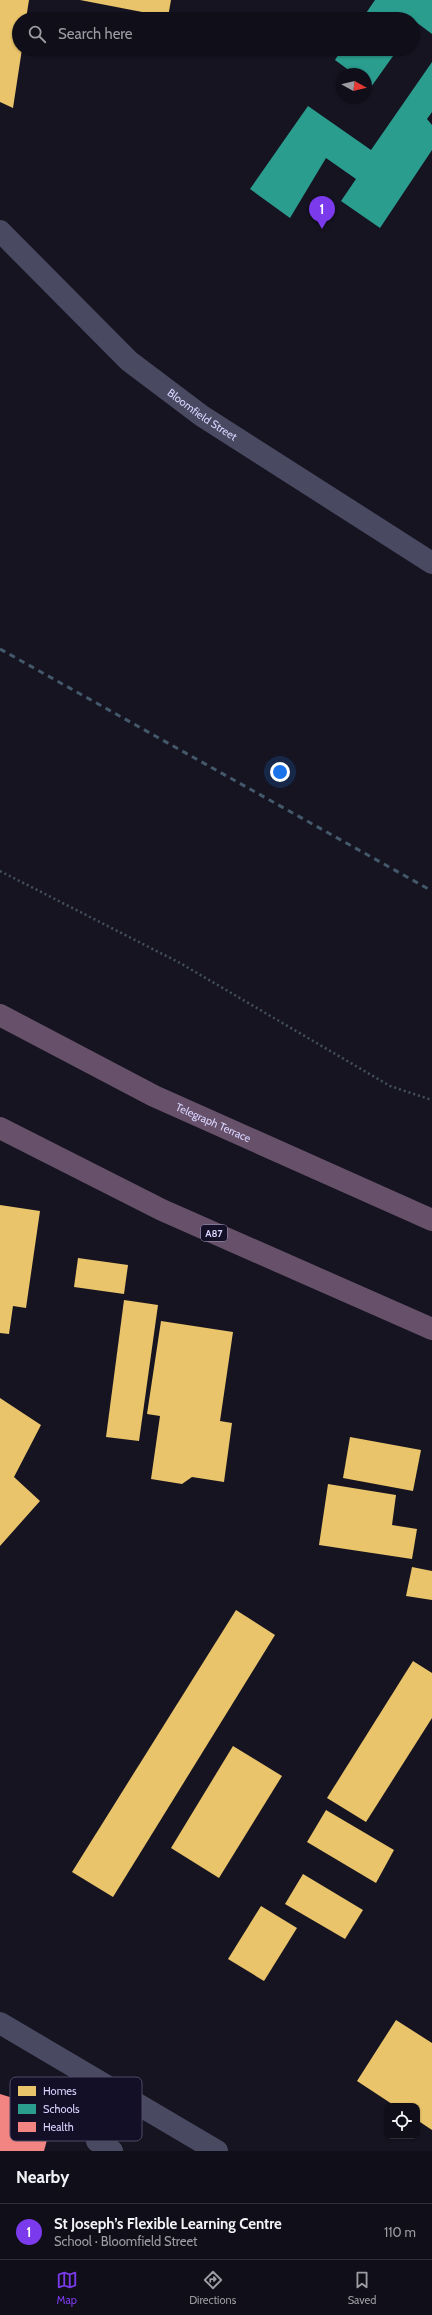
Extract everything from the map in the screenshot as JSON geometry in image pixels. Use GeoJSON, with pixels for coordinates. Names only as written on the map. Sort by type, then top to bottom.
{"type":"FeatureCollection","features":[{"type":"Feature","properties":{"kind":"highway","name":"Telegraph Terrace"},"geometry":{"type":"LineString","coordinates":[[0,1015],[154,1096],[431,1219]]}},
{"type":"Feature","properties":{"kind":"highway","name":"A87"},"geometry":{"type":"LineString","coordinates":[[0,1128],[162,1210],[432,1328]]}},
{"type":"Feature","properties":{"kind":"street","name":"Bloomfield Street"},"geometry":{"type":"LineString","coordinates":[[0,231],[129,361],[202,416],[432,563]]}},
{"type":"Feature","properties":{"kind":"street"},"geometry":{"type":"LineString","coordinates":[[0,2023],[90,2077]]}},
{"type":"Feature","properties":{"kind":"street"},"geometry":{"type":"LineString","coordinates":[[142,2108],[217,2151]]}},
{"type":"Feature","properties":{"kind":"path"},"geometry":{"type":"LineString","coordinates":[[0,871],[180,963],[390,1086],[432,1100]]}},
{"type":"Feature","properties":{"kind":"building: Homes"},"geometry":{"type":"Polygon","coordinates":[[[0,0],[29,0],[27,12],[12,12],[12,56],[21,56],[13,108],[0,102],[0,0]]]}},
{"type":"Feature","properties":{"kind":"building: Homes"},"geometry":{"type":"Polygon","coordinates":[[[80,0],[171,0],[169,12],[142,12],[80,0]]]}},
{"type":"Feature","properties":{"kind":"building: Homes"},"geometry":{"type":"Polygon","coordinates":[[[0,1205],[40,1211],[26,1308],[13,1306],[9,1334],[0,1333],[0,1205]]]}},
{"type":"Feature","properties":{"kind":"building: Homes"},"geometry":{"type":"Polygon","coordinates":[[[78,1258],[128,1265],[124,1294],[74,1287],[78,1258]]]}},
{"type":"Feature","properties":{"kind":"building: Homes"},"geometry":{"type":"Polygon","coordinates":[[[124,1300],[158,1305],[139,1441],[106,1437],[124,1300]]]}},
{"type":"Feature","properties":{"kind":"building: Homes"},"geometry":{"type":"Polygon","coordinates":[[[161,1321],[233,1332],[220,1421],[232,1423],[224,1482],[192,1477],[182,1484],[151,1479],[160,1416],[147,1414],[161,1321]]]}},
{"type":"Feature","properties":{"kind":"building: Homes"},"geometry":{"type":"Polygon","coordinates":[[[0,1398],[41,1425],[14,1477],[40,1501],[0,1546],[0,1398]]]}},
{"type":"Feature","properties":{"kind":"building: Homes"},"geometry":{"type":"Polygon","coordinates":[[[350,1437],[421,1450],[413,1491],[343,1478],[350,1437]]]}},
{"type":"Feature","properties":{"kind":"building: Homes"},"geometry":{"type":"Polygon","coordinates":[[[328,1484],[396,1495],[392,1525],[417,1529],[412,1559],[319,1545],[328,1484]]]}},
{"type":"Feature","properties":{"kind":"building: Homes"},"geometry":{"type":"Polygon","coordinates":[[[412,1567],[432,1571],[432,1600],[406,1596],[412,1567]]]}},
{"type":"Feature","properties":{"kind":"building: Homes"},"geometry":{"type":"Polygon","coordinates":[[[236,1610],[275,1635],[113,1897],[72,1872],[236,1610]]]}},
{"type":"Feature","properties":{"kind":"building: Homes"},"geometry":{"type":"Polygon","coordinates":[[[413,1661],[432,1673],[432,1718],[366,1822],[327,1798],[413,1661]]]}},
{"type":"Feature","properties":{"kind":"building: Homes"},"geometry":{"type":"Polygon","coordinates":[[[233,1746],[282,1776],[219,1878],[171,1848],[233,1746]]]}},
{"type":"Feature","properties":{"kind":"building: Homes"},"geometry":{"type":"Polygon","coordinates":[[[326,1810],[394,1850],[376,1883],[307,1842],[326,1810]]]}},
{"type":"Feature","properties":{"kind":"building: Homes"},"geometry":{"type":"Polygon","coordinates":[[[303,1874],[363,1910],[345,1939],[285,1904],[303,1874]]]}},
{"type":"Feature","properties":{"kind":"building: Homes"},"geometry":{"type":"Polygon","coordinates":[[[261,1906],[297,1928],[264,1981],[228,1959],[261,1906]]]}},
{"type":"Feature","properties":{"kind":"building: Homes"},"geometry":{"type":"Polygon","coordinates":[[[396,2020],[432,2043],[432,2130],[420,2122],[420,2103],[390,2103],[357,2081],[396,2020]]]}},
{"type":"Feature","properties":{"kind":"building: Schools"},"geometry":{"type":"Polygon","coordinates":[[[375,0],[432,0],[432,34],[420,25],[420,12],[367,12],[375,0]]]}},
{"type":"Feature","properties":{"kind":"building: Schools"},"geometry":{"type":"Polygon","coordinates":[[[338,56],[393,56],[372,86],[372,68],[346,68],[335,60],[338,56]]]}},
{"type":"Feature","properties":{"kind":"building: Schools"},"geometry":{"type":"Polygon","coordinates":[[[432,62],[432,112],[427,119],[432,125],[432,150],[380,228],[341,201],[356,179],[326,158],[290,218],[250,189],[308,106],[371,150],[432,62]]]}},
{"type":"Feature","properties":{"kind":"building: Health"},"geometry":{"type":"Polygon","coordinates":[[[0,2094],[10,2097],[10,2141],[47,2141],[44,2151],[0,2151],[0,2094]]]}},
{"type":"Feature","properties":{"kind":"railway"},"geometry":{"type":"LineString","coordinates":[[0,649],[432,891]]}},
{"type":"Feature","properties":{"kind":"place","name":"St Joseph’s Flexible Learning Centre"},"geometry":{"type":"Point","coordinates":[322,229]}}]}
